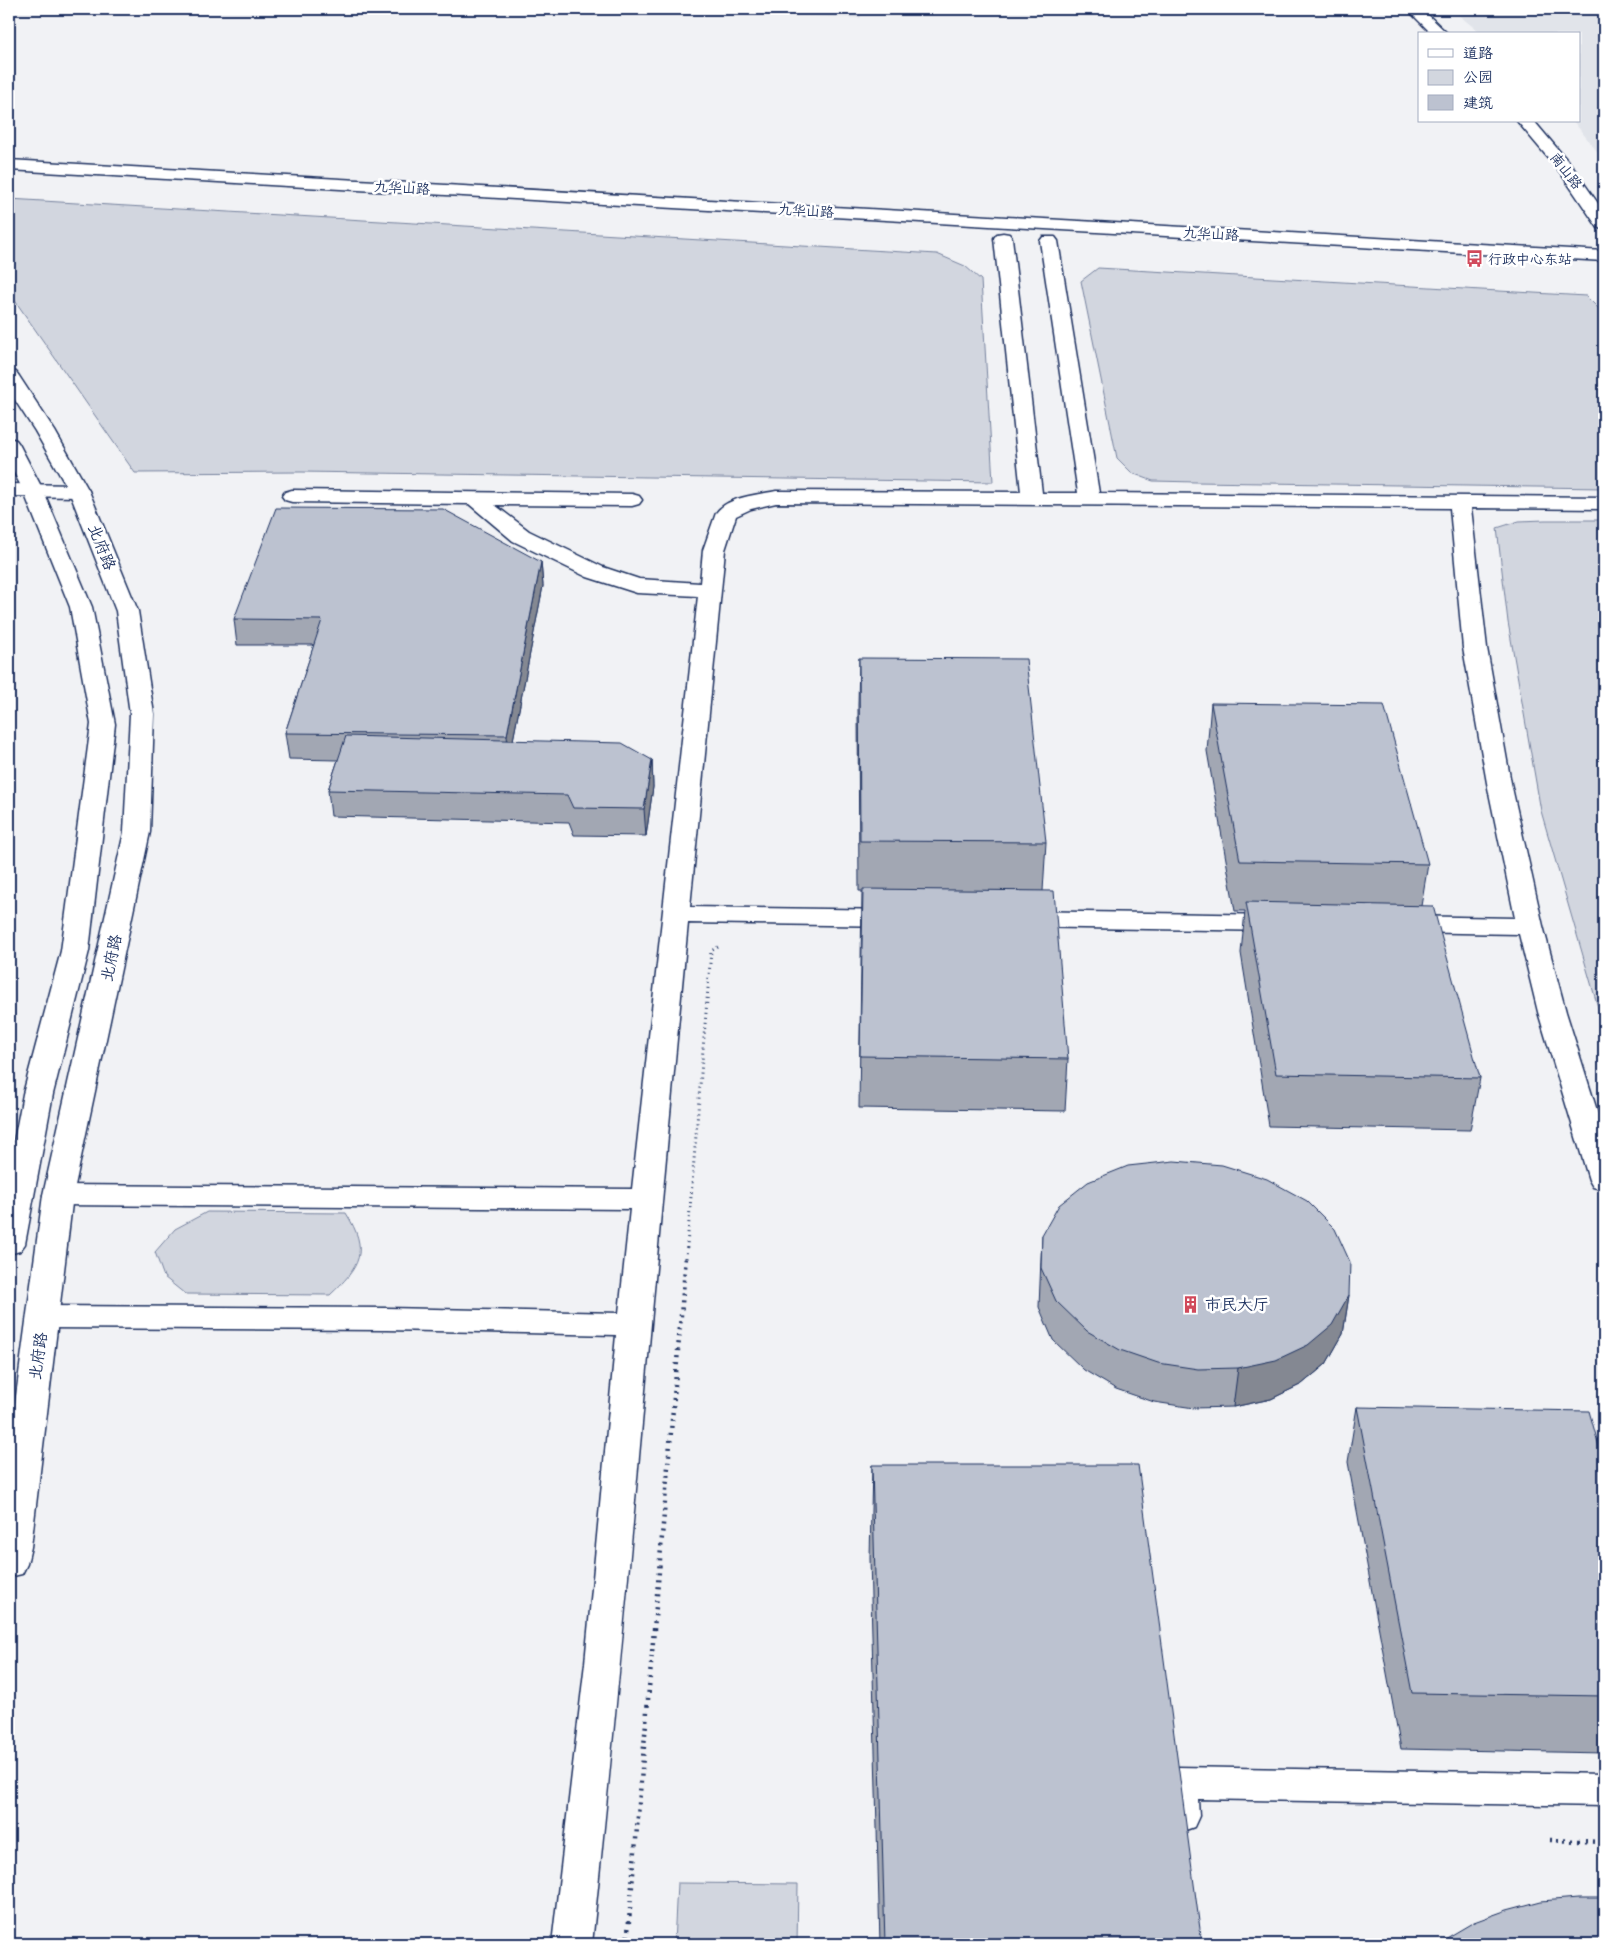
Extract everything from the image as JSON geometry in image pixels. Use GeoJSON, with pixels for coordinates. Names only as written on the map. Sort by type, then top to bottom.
{"type":"FeatureCollection","features":[{"type":"Feature","properties":{"kind":"main road"},"geometry":{"type":"LineString","coordinates":[[1414,9],[1438,32]]}},
{"type":"Feature","properties":{"kind":"main road","name":"南山路"},"geometry":{"type":"LineString","coordinates":[[1526,122],[1566,169],[1604,224]]}},
{"type":"Feature","properties":{"kind":"main road","name":"九华山路"},"geometry":{"type":"LineString","coordinates":[[9,165],[1604,256]]}},
{"type":"Feature","properties":{"kind":"main road","name":"九华山路"},"geometry":{"type":"LineString","coordinates":[[9,180],[1049,241],[1604,271]]}},
{"type":"Feature","properties":{"kind":"main road"},"geometry":{"type":"LineString","coordinates":[[1003,238],[1032,498]]}},
{"type":"Feature","properties":{"kind":"main road"},"geometry":{"type":"LineString","coordinates":[[1049,241],[1090,498]]}},
{"type":"Feature","properties":{"kind":"main road","name":"北府路"},"geometry":{"type":"LineString","coordinates":[[9,376],[45,431],[79,491],[127,611],[142,714],[137,832],[58,1195],[13,1547],[9,1564]]}},
{"type":"Feature","properties":{"kind":"main road"},"geometry":{"type":"LineString","coordinates":[[9,444],[21,490],[80,607],[103,724],[75,952],[38,1094],[9,1244]]}},
{"type":"Feature","properties":{"kind":"main road"},"geometry":{"type":"LineString","coordinates":[[21,490],[79,491]]}},
{"type":"Feature","properties":{"kind":"main road"},"geometry":{"type":"LineString","coordinates":[[292,496],[632,500]]}},
{"type":"Feature","properties":{"kind":"main road"},"geometry":{"type":"LineString","coordinates":[[572,1944],[603,1663],[615,1511],[646,1199],[714,550],[720,527],[727,513],[744,504],[776,497],[1604,503]]}},
{"type":"Feature","properties":{"kind":"main road"},"geometry":{"type":"LineString","coordinates":[[474,498],[521,536],[596,572],[637,586],[711,590]]}},
{"type":"Feature","properties":{"kind":"main road"},"geometry":{"type":"LineString","coordinates":[[1460,502],[1475,648],[1499,783],[1530,926],[1552,1012],[1604,1180]]}},
{"type":"Feature","properties":{"kind":"main road"},"geometry":{"type":"LineString","coordinates":[[675,915],[924,918]]}},
{"type":"Feature","properties":{"kind":"main road"},"geometry":{"type":"LineString","coordinates":[[994,919],[1302,923]]}},
{"type":"Feature","properties":{"kind":"main road"},"geometry":{"type":"LineString","coordinates":[[1381,924],[1530,926]]}},
{"type":"Feature","properties":{"kind":"main road"},"geometry":{"type":"LineString","coordinates":[[58,1195],[646,1199]]}},
{"type":"Feature","properties":{"kind":"main road"},"geometry":{"type":"LineString","coordinates":[[43,1317],[387,1318],[634,1324]]}},
{"type":"Feature","properties":{"kind":"main road"},"geometry":{"type":"LineString","coordinates":[[1184,1850],[1177,1783],[1604,1790]]}},
{"type":"Feature","properties":{"kind":"path"},"geometry":{"type":"LineString","coordinates":[[627,1944],[665,1520],[711,951],[726,942]]}},
{"type":"Feature","properties":{"kind":"path"},"geometry":{"type":"LineString","coordinates":[[1550,1840],[1604,1842]]}},
{"type":"Feature","properties":{"kind":"shaded area"},"geometry":{"type":"Polygon","coordinates":[[[727,9],[864,9],[860,18],[743,13],[727,9]]]}},
{"type":"Feature","properties":{"kind":"shaded area"},"geometry":{"type":"Polygon","coordinates":[[[1451,9],[1604,9],[1604,160],[1574,122],[1580,122],[1580,32],[1480,32],[1451,9]]]}},
{"type":"Feature","properties":{"kind":"green space"},"geometry":{"type":"Polygon","coordinates":[[[9,199],[937,254],[965,266],[981,280],[993,482],[301,472],[135,473],[9,292],[9,199]]]}},
{"type":"Feature","properties":{"kind":"green space"},"geometry":{"type":"Polygon","coordinates":[[[1098,268],[1586,296],[1604,314],[1604,488],[1153,481],[1132,473],[1117,458],[1081,281],[1098,268]]]}},
{"type":"Feature","properties":{"kind":"green space"},"geometry":{"type":"Polygon","coordinates":[[[1604,520],[1604,1028],[1541,811],[1508,622],[1497,528],[1519,521],[1604,520]]]}},
{"type":"Feature","properties":{"kind":"green space"},"geometry":{"type":"Polygon","coordinates":[[[207,1212],[346,1213],[358,1238],[358,1258],[355,1267],[349,1276],[330,1295],[185,1294],[164,1277],[155,1252],[175,1229],[207,1212]]]}},
{"type":"Feature","properties":{"kind":"green space"},"geometry":{"type":"Polygon","coordinates":[[[677,1883],[798,1884],[797,1944],[674,1944],[677,1883]]]}},
{"type":"Feature","properties":{"kind":"building"},"geometry":{"type":"Polygon","coordinates":[[[276,508],[443,509],[541,562],[507,735],[285,733],[322,620],[234,619],[276,508]]]}},
{"type":"Feature","properties":{"kind":"building"},"geometry":{"type":"Polygon","coordinates":[[[859,658],[1026,659],[1046,842],[860,841],[859,658]]]}},
{"type":"Feature","properties":{"kind":"building"},"geometry":{"type":"Polygon","coordinates":[[[1211,703],[1384,705],[1428,864],[1240,861],[1211,703]]]}},
{"type":"Feature","properties":{"kind":"building"},"geometry":{"type":"Polygon","coordinates":[[[346,736],[622,743],[652,760],[644,809],[573,808],[567,795],[328,790],[346,736]]]}},
{"type":"Feature","properties":{"kind":"building"},"geometry":{"type":"Polygon","coordinates":[[[863,889],[1054,891],[1068,1059],[860,1056],[863,889]]]}},
{"type":"Feature","properties":{"kind":"building"},"geometry":{"type":"Polygon","coordinates":[[[1246,902],[1433,906],[1480,1078],[1276,1074],[1246,902]]]}},
{"type":"Feature","properties":{"kind":"building","name":"市民大厅"},"geometry":{"type":"Polygon","coordinates":[[[1174,1161],[1222,1165],[1267,1179],[1307,1201],[1335,1229],[1350,1262],[1349,1295],[1332,1325],[1308,1345],[1276,1360],[1238,1368],[1198,1369],[1158,1363],[1120,1350],[1087,1331],[1056,1301],[1041,1268],[1042,1235],[1059,1205],[1088,1182],[1128,1166],[1174,1161]]]}},
{"type":"Feature","properties":{"kind":"building"},"geometry":{"type":"Polygon","coordinates":[[[1357,1407],[1589,1411],[1604,1464],[1604,1696],[1412,1693],[1357,1407]]]}},
{"type":"Feature","properties":{"kind":"building"},"geometry":{"type":"Polygon","coordinates":[[[872,1465],[1138,1465],[1202,1944],[885,1944],[872,1465]]]}},
{"type":"Feature","properties":{"kind":"building"},"geometry":{"type":"Polygon","coordinates":[[[1604,1898],[1604,1944],[1439,1944],[1474,1922],[1507,1910],[1541,1901],[1604,1898]]]}},
{"type":"Feature","properties":{"kind":"place","name":"行政中心东站"},"geometry":{"type":"Point","coordinates":[1474,259]}},
{"type":"Feature","properties":{"kind":"place","name":"市民大厅"},"geometry":{"type":"Point","coordinates":[1191,1304]}}]}
